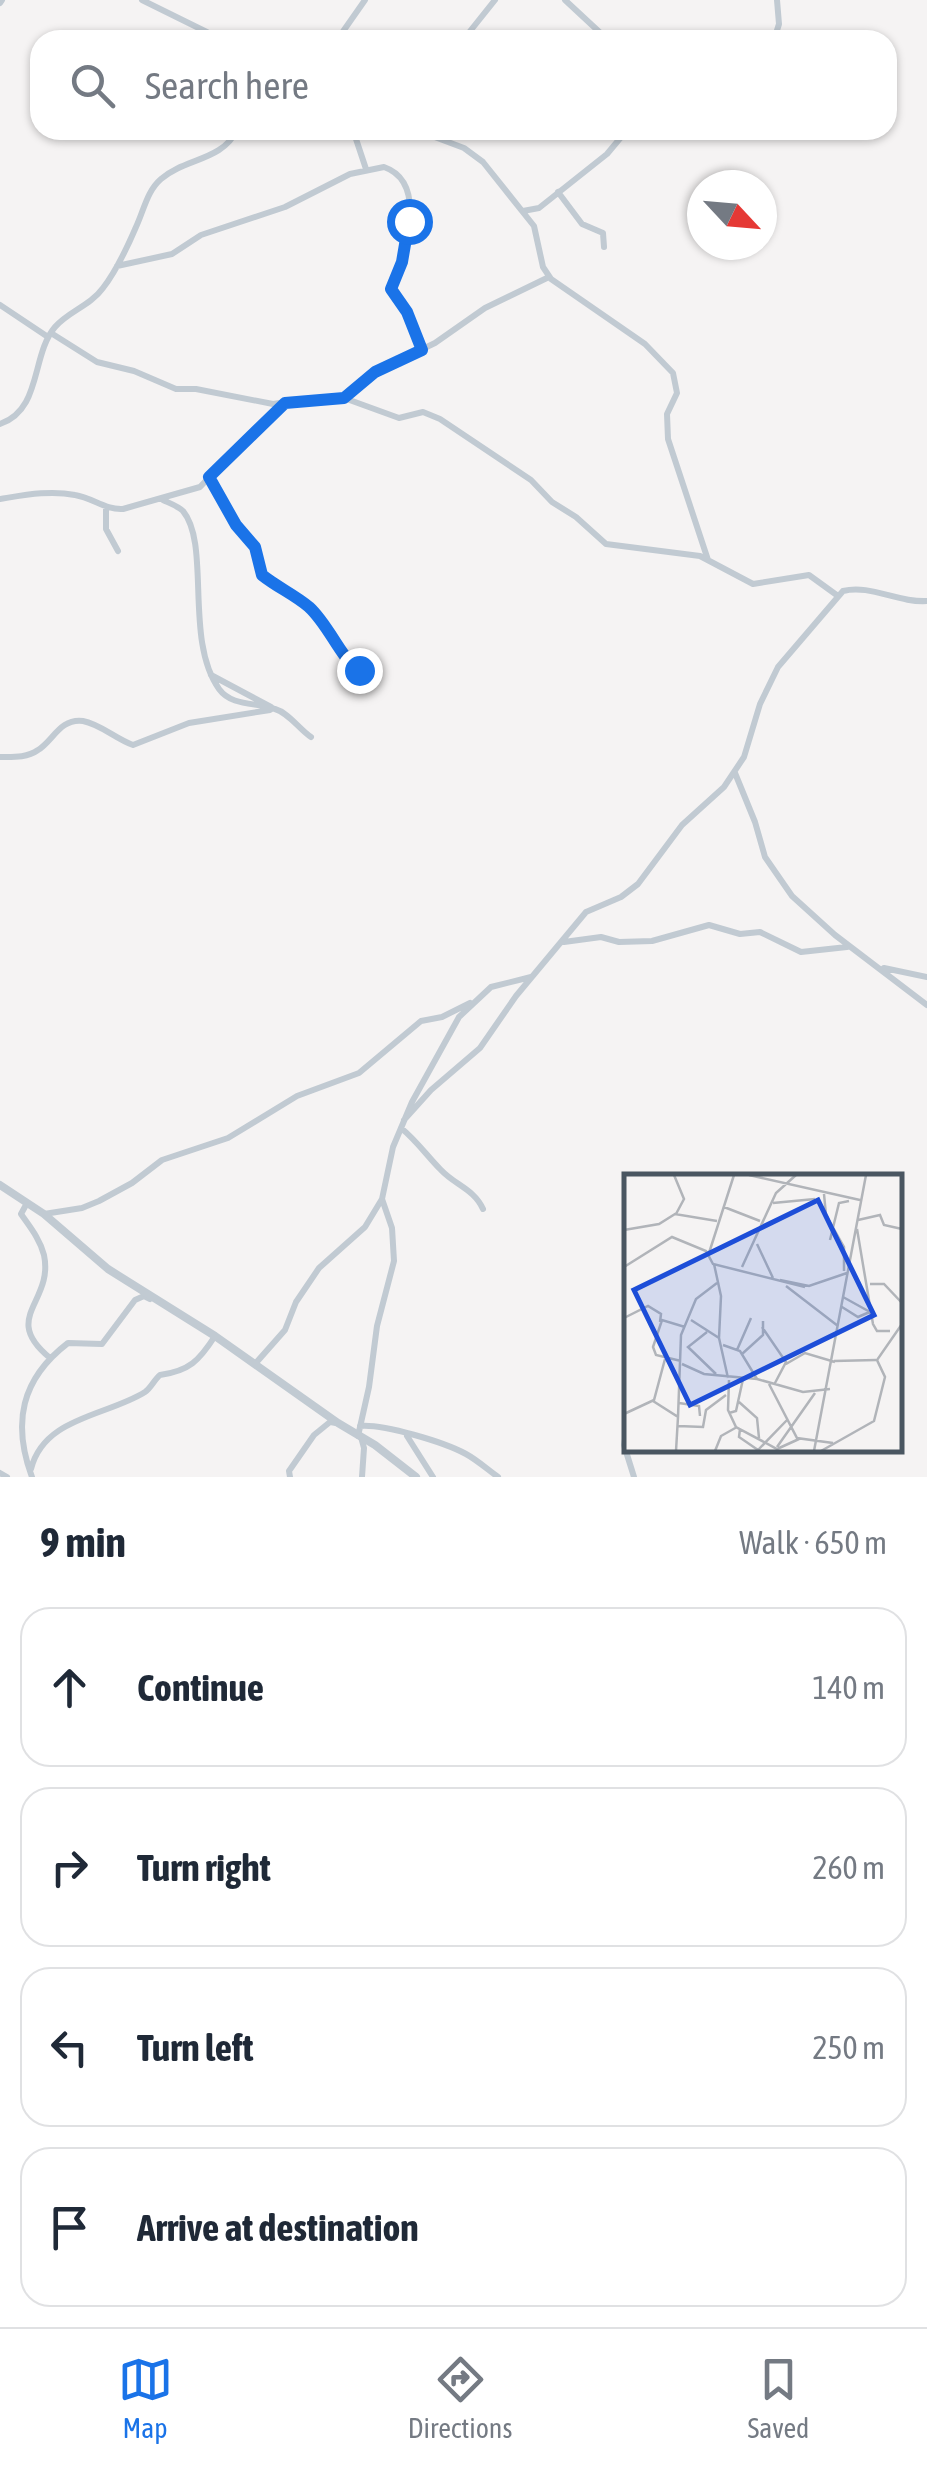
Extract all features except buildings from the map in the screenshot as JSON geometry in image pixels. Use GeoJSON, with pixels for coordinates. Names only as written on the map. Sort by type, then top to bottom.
{"type":"FeatureCollection","features":[{"type":"Feature","properties":{"kind":"street"},"geometry":{"type":"LineString","coordinates":[[142,0],[204,30]]}},
{"type":"Feature","properties":{"kind":"street"},"geometry":{"type":"LineString","coordinates":[[344,30],[365,0]]}},
{"type":"Feature","properties":{"kind":"street"},"geometry":{"type":"LineString","coordinates":[[471,30],[495,0]]}},
{"type":"Feature","properties":{"kind":"street"},"geometry":{"type":"LineString","coordinates":[[565,0],[597,30]]}},
{"type":"Feature","properties":{"kind":"street"},"geometry":{"type":"LineString","coordinates":[[776,0],[777,30]]}},
{"type":"Feature","properties":{"kind":"street"},"geometry":{"type":"LineString","coordinates":[[0,423],[14,418],[31,390],[49,335],[65,318],[93,299],[117,266],[154,187],[172,171],[231,140]]}},
{"type":"Feature","properties":{"kind":"street"},"geometry":{"type":"LineString","coordinates":[[356,140],[366,169]]}},
{"type":"Feature","properties":{"kind":"street"},"geometry":{"type":"LineString","coordinates":[[440,140],[472,153],[522,210],[538,234],[543,267],[549,277],[645,344],[673,373],[678,393],[667,414],[668,439],[708,560]]}},
{"type":"Feature","properties":{"kind":"street"},"geometry":{"type":"LineString","coordinates":[[522,210],[535,211],[607,154],[618,140]]}},
{"type":"Feature","properties":{"kind":"street"},"geometry":{"type":"LineString","coordinates":[[117,266],[172,254],[201,236],[284,207],[366,169],[384,167],[393,170],[409,190],[407,238],[401,268],[391,289],[407,312],[422,350]]}},
{"type":"Feature","properties":{"kind":"street"},"geometry":{"type":"LineString","coordinates":[[558,192],[582,224],[603,233],[604,247]]}},
{"type":"Feature","properties":{"kind":"street"},"geometry":{"type":"LineString","coordinates":[[344,398],[375,372],[422,350],[485,308],[549,277]]}},
{"type":"Feature","properties":{"kind":"street"},"geometry":{"type":"LineString","coordinates":[[0,305],[97,362],[134,371],[176,389],[196,389],[258,403],[344,398],[396,418],[423,412],[440,419],[531,480],[552,502],[606,544],[655,553],[692,554],[750,584],[809,575],[838,596]]}},
{"type":"Feature","properties":{"kind":"street"},"geometry":{"type":"LineString","coordinates":[[0,499],[46,492],[76,495],[123,510],[193,492],[285,403]]}},
{"type":"Feature","properties":{"kind":"street"},"geometry":{"type":"LineString","coordinates":[[209,477],[236,525],[255,547],[262,575],[305,603],[333,633],[352,666],[372,674]]}},
{"type":"Feature","properties":{"kind":"street"},"geometry":{"type":"LineString","coordinates":[[162,500],[182,511],[194,538],[196,604],[210,674],[274,708],[311,737]]}},
{"type":"Feature","properties":{"kind":"street"},"geometry":{"type":"LineString","coordinates":[[106,507],[106,529],[118,552]]}},
{"type":"Feature","properties":{"kind":"street"},"geometry":{"type":"LineString","coordinates":[[402,1124],[431,1090],[480,1048],[586,912],[621,897],[638,884],[682,825],[735,773],[778,667],[843,591],[854,589],[907,601],[927,601]]}},
{"type":"Feature","properties":{"kind":"street"},"geometry":{"type":"LineString","coordinates":[[0,757],[42,749],[56,731],[77,721],[132,745],[189,724],[274,708]]}},
{"type":"Feature","properties":{"kind":"street"},"geometry":{"type":"LineString","coordinates":[[735,773],[770,866],[804,909],[927,1006]]}},
{"type":"Feature","properties":{"kind":"street"},"geometry":{"type":"LineString","coordinates":[[564,942],[601,937],[618,942],[652,941],[710,925],[738,934],[760,932],[801,952],[833,946],[853,950]]}},
{"type":"Feature","properties":{"kind":"street"},"geometry":{"type":"LineString","coordinates":[[878,966],[927,977]]}},
{"type":"Feature","properties":{"kind":"street"},"geometry":{"type":"LineString","coordinates":[[44,1214],[82,1208],[117,1193],[162,1160],[228,1138],[297,1096],[360,1074],[421,1021],[442,1017],[499,983],[531,978]]}},
{"type":"Feature","properties":{"kind":"street"},"geometry":{"type":"LineString","coordinates":[[254,1364],[285,1330],[309,1280],[365,1227],[382,1199],[388,1162],[402,1124],[440,1047],[458,1017],[479,997]]}},
{"type":"Feature","properties":{"kind":"street"},"geometry":{"type":"LineString","coordinates":[[402,1124],[442,1172],[473,1192],[484,1209]]}},
{"type":"Feature","properties":{"kind":"street"},"geometry":{"type":"LineString","coordinates":[[0,1185],[44,1214],[108,1269],[214,1336],[338,1423],[360,1433],[416,1477]]}},
{"type":"Feature","properties":{"kind":"street"},"geometry":{"type":"LineString","coordinates":[[362,1477],[364,1448],[360,1433],[377,1326],[394,1261],[392,1228],[382,1199]]}},
{"type":"Feature","properties":{"kind":"street"},"geometry":{"type":"LineString","coordinates":[[28,1203],[21,1214],[39,1242],[44,1264],[40,1289],[26,1316],[25,1329],[32,1346],[50,1358]]}},
{"type":"Feature","properties":{"kind":"street"},"geometry":{"type":"LineString","coordinates":[[31,1474],[21,1444],[22,1416],[33,1382],[50,1358],[73,1342],[102,1344],[135,1300],[144,1296],[151,1299]]}},
{"type":"Feature","properties":{"kind":"street"},"geometry":{"type":"LineString","coordinates":[[31,1474],[34,1456],[50,1438],[91,1413],[146,1392],[160,1374],[195,1364],[214,1336]]}},
{"type":"Feature","properties":{"kind":"street"},"geometry":{"type":"LineString","coordinates":[[290,1477],[289,1471],[314,1435],[330,1422],[338,1423]]}},
{"type":"Feature","properties":{"kind":"street"},"geometry":{"type":"LineString","coordinates":[[360,1433],[380,1426],[468,1455],[498,1477]]}},
{"type":"Feature","properties":{"kind":"street"},"geometry":{"type":"LineString","coordinates":[[405,1434],[433,1477]]}},
{"type":"Feature","properties":{"kind":"street"},"geometry":{"type":"LineString","coordinates":[[626,1452],[634,1477]]}},
{"type":"Feature","properties":{"kind":"street"},"geometry":{"type":"LineString","coordinates":[[0,1473],[7,1477]]}},
{"type":"Feature","properties":{"kind":"route"},"geometry":{"type":"LineString","coordinates":[[359,670],[305,603],[258,570],[255,547],[236,525],[209,477],[285,403],[344,398],[388,364],[422,350],[407,312],[391,289],[401,268],[409,221]]}}]}
